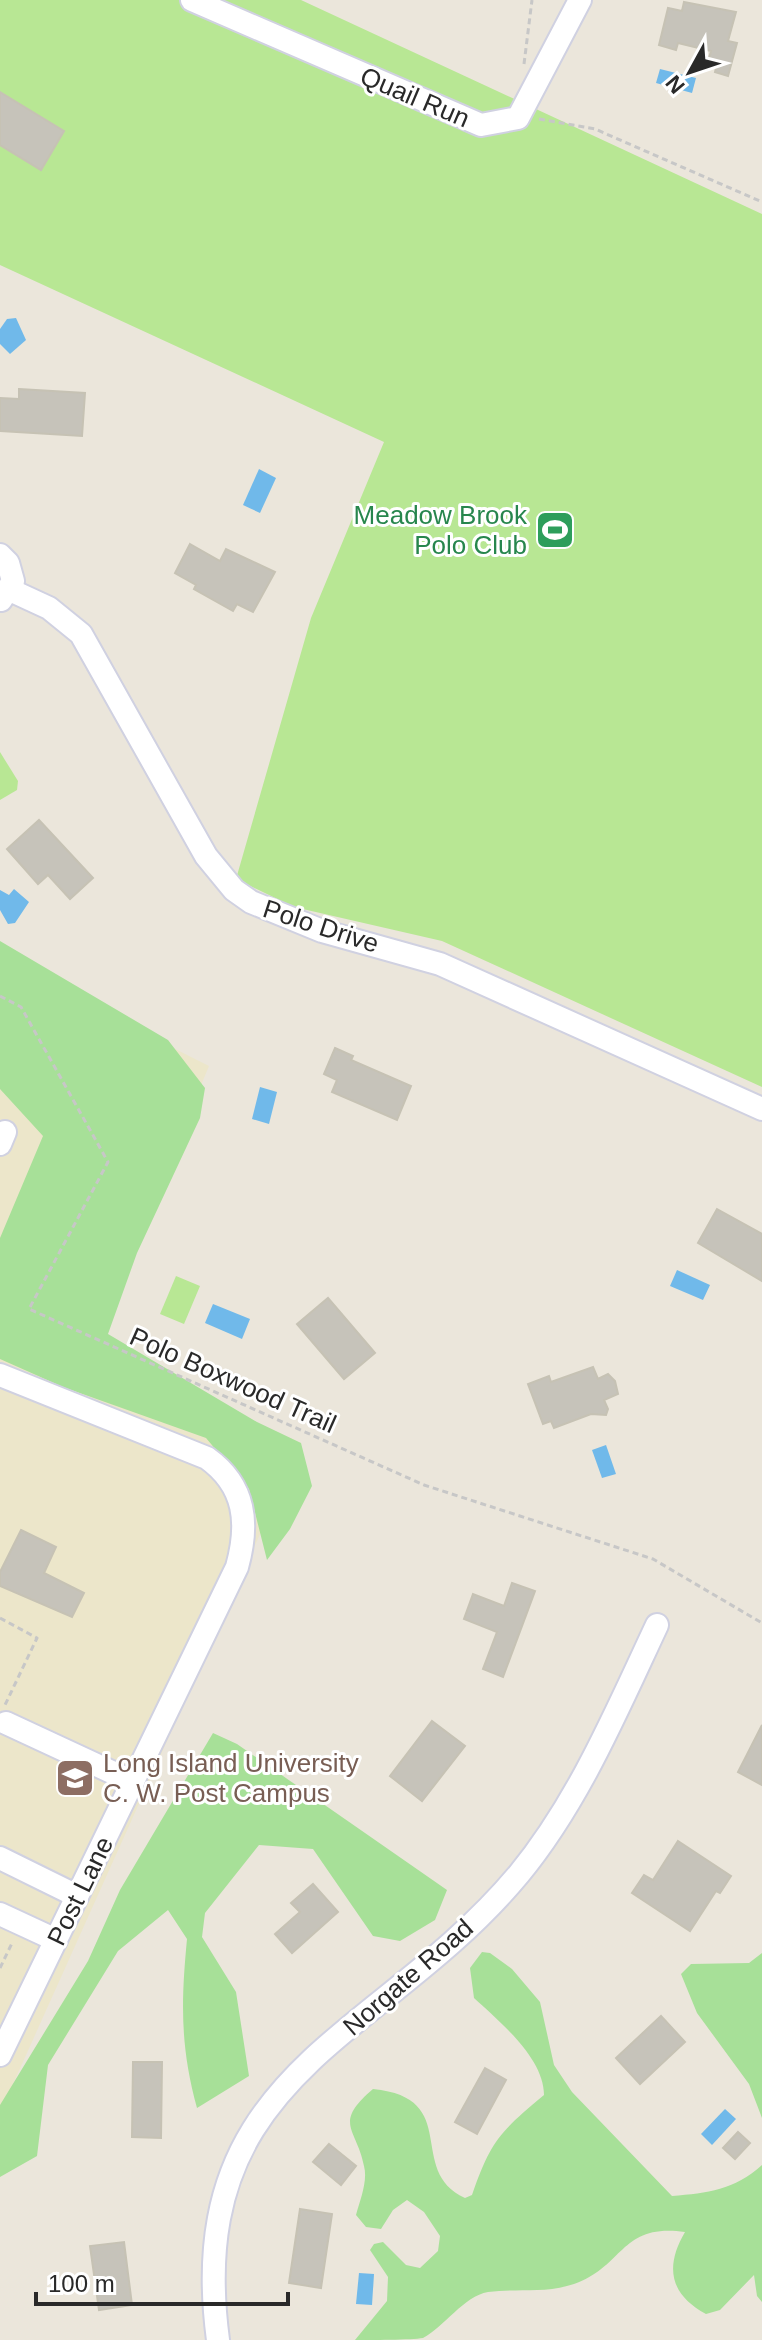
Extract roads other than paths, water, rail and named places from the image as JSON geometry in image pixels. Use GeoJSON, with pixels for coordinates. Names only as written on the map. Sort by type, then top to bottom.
{"type":"FeatureCollection","features":[{"type":"Feature","properties":{"kind":"street","name":"Quail Run"},"geometry":{"type":"LineString","coordinates":[[192,0],[481,125],[518,118],[580,0]]}},
{"type":"Feature","properties":{"kind":"street","name":"Polo Drive"},"geometry":{"type":"LineString","coordinates":[[0,555],[12,571],[5,595],[49,608],[81,634],[206,856],[234,890],[251,902],[322,931],[440,964],[762,1109]]}},
{"type":"Feature","properties":{"kind":"street","name":"Post Lane"},"geometry":{"type":"LineString","coordinates":[[0,1375],[207,1458],[230,1481],[242,1507],[247,1532],[237,1567],[0,2055]]}},
{"type":"Feature","properties":{"kind":"street","name":"Norgate Road"},"geometry":{"type":"LineString","coordinates":[[218,2340],[213,2255],[219,2213],[227,2183],[252,2128],[297,2071],[456,1937],[519,1874],[553,1828],[587,1769],[657,1625]]}},
{"type":"Feature","properties":{"kind":"street"},"geometry":{"type":"LineString","coordinates":[[3,1719],[133,1782]]}},
{"type":"Feature","properties":{"kind":"street"},"geometry":{"type":"LineString","coordinates":[[0,1858],[77,1896]]}},
{"type":"Feature","properties":{"kind":"street"},"geometry":{"type":"LineString","coordinates":[[0,1914],[56,1940]]}},
{"type":"Feature","properties":{"kind":"water"},"geometry":{"type":"Polygon","coordinates":[[[660,69],[696,78],[692,93],[656,83],[660,69]]]}},
{"type":"Feature","properties":{"kind":"water"},"geometry":{"type":"Polygon","coordinates":[[[16,318],[26,340],[10,354],[0,344],[0,329],[7,319],[16,318]]]}},
{"type":"Feature","properties":{"kind":"water"},"geometry":{"type":"Polygon","coordinates":[[[259,469],[276,478],[260,513],[243,505],[259,469]]]}},
{"type":"Feature","properties":{"kind":"water"},"geometry":{"type":"Polygon","coordinates":[[[14,889],[29,902],[15,923],[8,924],[0,910],[0,890],[9,895],[14,889]]]}},
{"type":"Feature","properties":{"kind":"water"},"geometry":{"type":"Polygon","coordinates":[[[260,1087],[277,1092],[269,1124],[252,1119],[260,1087]]]}},
{"type":"Feature","properties":{"kind":"water"},"geometry":{"type":"Polygon","coordinates":[[[677,1270],[710,1285],[703,1300],[670,1286],[677,1270]]]}},
{"type":"Feature","properties":{"kind":"water"},"geometry":{"type":"Polygon","coordinates":[[[213,1304],[250,1319],[242,1339],[205,1323],[213,1304]]]}},
{"type":"Feature","properties":{"kind":"water"},"geometry":{"type":"Polygon","coordinates":[[[606,1445],[616,1474],[602,1478],[592,1450],[606,1445]]]}},
{"type":"Feature","properties":{"kind":"water"},"geometry":{"type":"Polygon","coordinates":[[[725,2109],[736,2119],[712,2145],[701,2134],[725,2109]]]}},
{"type":"Feature","properties":{"kind":"water"},"geometry":{"type":"Polygon","coordinates":[[[359,2273],[374,2274],[372,2305],[356,2304],[359,2273]]]}},
{"type":"Feature","properties":{"kind":"place","name":"Meadow Brook Polo Club"},"geometry":{"type":"Point","coordinates":[555,530]}},
{"type":"Feature","properties":{"kind":"place","name":"Long Island University C. W. Post Campus"},"geometry":{"type":"Point","coordinates":[75,1778]}}]}
